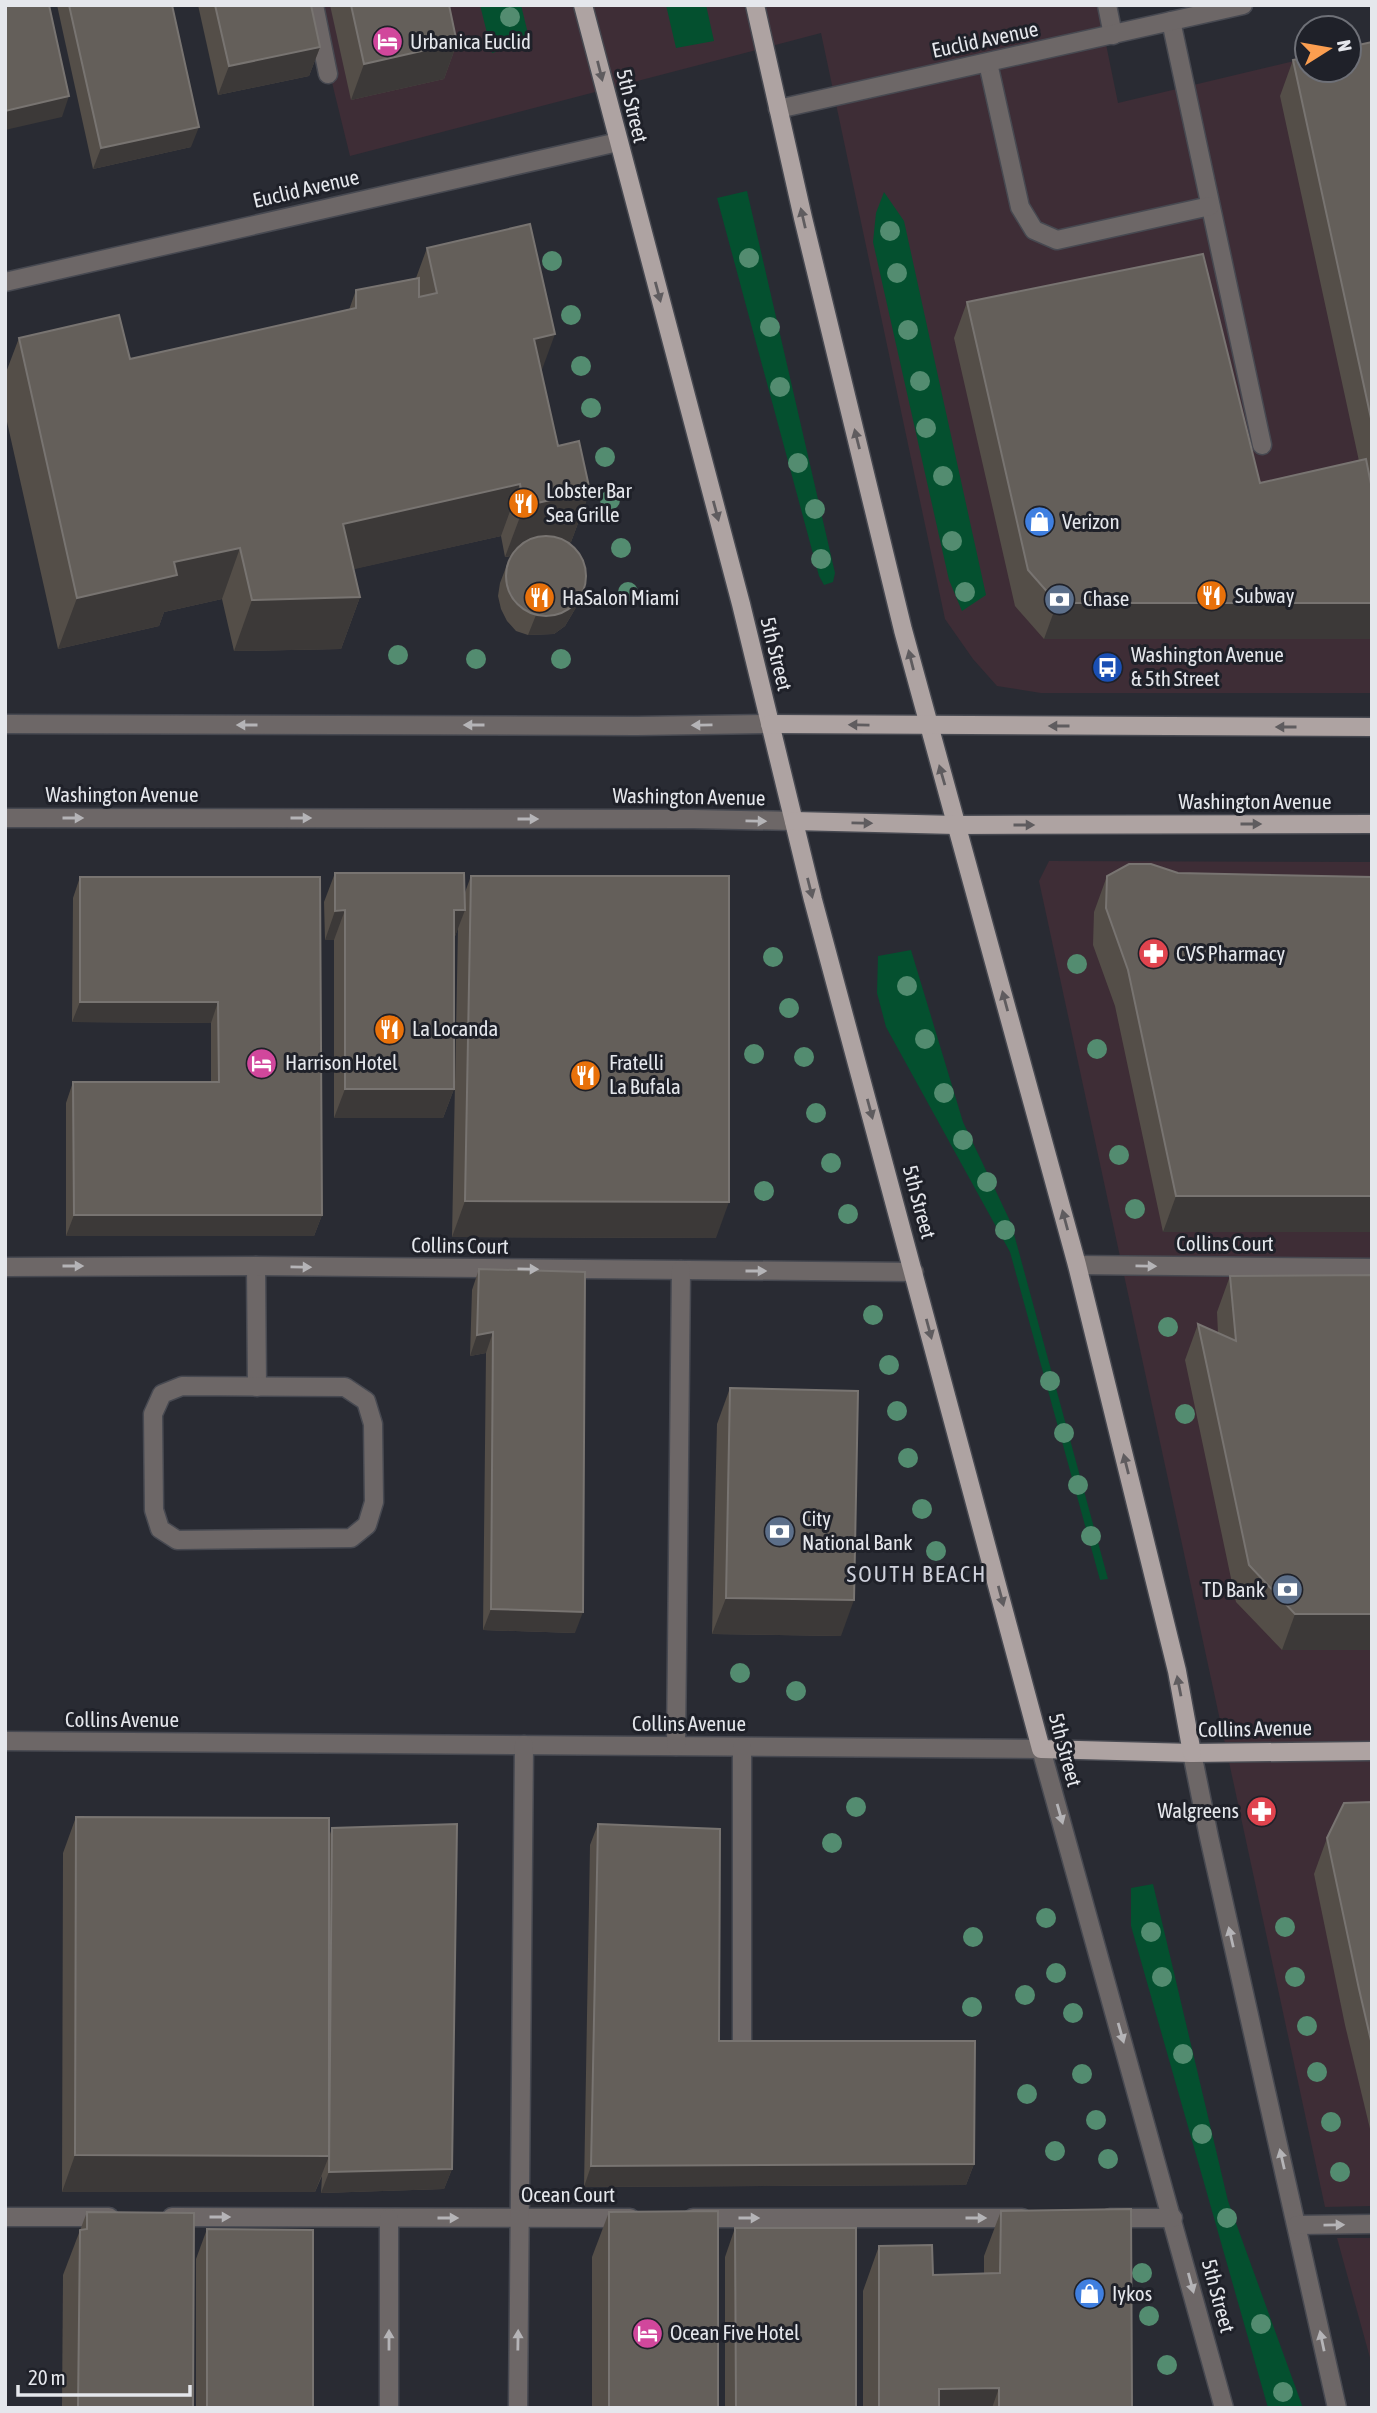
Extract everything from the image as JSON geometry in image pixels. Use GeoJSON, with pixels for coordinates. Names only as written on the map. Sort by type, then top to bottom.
{"type":"FeatureCollection","features":[{"type":"Feature","properties":{"kind":"main road","name":"5th Street"},"geometry":{"type":"LineString","coordinates":[[583,5],[741,604],[813,900],[1041,1749]]}},
{"type":"Feature","properties":{"kind":"main road"},"geometry":{"type":"LineString","coordinates":[[755,5],[928,726],[1077,1265],[1177,1671],[1192,1753]]}},
{"type":"Feature","properties":{"kind":"main road"},"geometry":{"type":"LineString","coordinates":[[770,724],[1372,727]]}},
{"type":"Feature","properties":{"kind":"main road","name":"Washington Avenue"},"geometry":{"type":"LineString","coordinates":[[794,821],[956,825],[1372,824]]}},
{"type":"Feature","properties":{"kind":"main road","name":"Collins Avenue"},"geometry":{"type":"LineString","coordinates":[[1041,1749],[1192,1753],[1372,1751]]}},
{"type":"Feature","properties":{"kind":"street"},"geometry":{"type":"LineString","coordinates":[[314,5],[328,74]]}},
{"type":"Feature","properties":{"kind":"street"},"geometry":{"type":"LineString","coordinates":[[1107,5],[1113,35]]}},
{"type":"Feature","properties":{"kind":"street","name":"Euclid Avenue"},"geometry":{"type":"LineString","coordinates":[[778,109],[1243,5]]}},
{"type":"Feature","properties":{"kind":"street"},"geometry":{"type":"LineString","coordinates":[[1171,21],[1262,445]]}},
{"type":"Feature","properties":{"kind":"street"},"geometry":{"type":"LineString","coordinates":[[988,63],[1020,207],[1034,230],[1057,240],[1210,206]]}},
{"type":"Feature","properties":{"kind":"street","name":"Euclid Avenue"},"geometry":{"type":"LineString","coordinates":[[5,282],[618,142]]}},
{"type":"Feature","properties":{"kind":"street"},"geometry":{"type":"LineString","coordinates":[[5,724],[770,724]]}},
{"type":"Feature","properties":{"kind":"street","name":"Washington Avenue"},"geometry":{"type":"LineString","coordinates":[[5,818],[794,821]]}},
{"type":"Feature","properties":{"kind":"street","name":"Collins Court"},"geometry":{"type":"LineString","coordinates":[[1077,1265],[1372,1268]]}},
{"type":"Feature","properties":{"kind":"street"},"geometry":{"type":"LineString","coordinates":[[256,1266],[257,1387]]}},
{"type":"Feature","properties":{"kind":"street","name":"Collins Court"},"geometry":{"type":"LineString","coordinates":[[5,1267],[256,1266],[914,1272]]}},
{"type":"Feature","properties":{"kind":"street"},"geometry":{"type":"LineString","coordinates":[[676,1746],[681,1270]]}},
{"type":"Feature","properties":{"kind":"street"},"geometry":{"type":"LineString","coordinates":[[182,1386],[257,1387],[345,1387],[366,1401],[373,1424],[374,1502],[368,1525],[351,1538],[177,1540],[160,1529],[154,1510],[153,1414],[162,1394],[182,1386]]}},
{"type":"Feature","properties":{"kind":"street","name":"Collins Avenue"},"geometry":{"type":"LineString","coordinates":[[5,1741],[1041,1749]]}},
{"type":"Feature","properties":{"kind":"street"},"geometry":{"type":"LineString","coordinates":[[518,2408],[524,1745]]}},
{"type":"Feature","properties":{"kind":"street"},"geometry":{"type":"LineString","coordinates":[[742,1747],[742,2048]]}},
{"type":"Feature","properties":{"kind":"street","name":"5th Street"},"geometry":{"type":"LineString","coordinates":[[1041,1749],[1224,2408]]}},
{"type":"Feature","properties":{"kind":"street"},"geometry":{"type":"LineString","coordinates":[[1192,1753],[1337,2408]]}},
{"type":"Feature","properties":{"kind":"street"},"geometry":{"type":"LineString","coordinates":[[5,2217],[126,2217]]}},
{"type":"Feature","properties":{"kind":"street","name":"Ocean Court"},"geometry":{"type":"LineString","coordinates":[[154,2217],[645,2218]]}},
{"type":"Feature","properties":{"kind":"street"},"geometry":{"type":"LineString","coordinates":[[389,2218],[389,2408]]}},
{"type":"Feature","properties":{"kind":"street"},"geometry":{"type":"LineString","coordinates":[[673,2218],[1034,2218]]}},
{"type":"Feature","properties":{"kind":"street"},"geometry":{"type":"LineString","coordinates":[[1090,2218],[1173,2218]]}},
{"type":"Feature","properties":{"kind":"street"},"geometry":{"type":"LineString","coordinates":[[1297,2225],[1372,2224]]}},
{"type":"Feature","properties":{"kind":"shaded area"},"geometry":{"type":"Polygon","coordinates":[[[313,5],[1098,5],[1118,103],[1293,61],[1293,84],[1363,84],[1363,54],[1372,43],[1372,693],[1041,693],[997,686],[973,659],[945,619],[821,33],[350,156],[313,5]]]}},
{"type":"Feature","properties":{"kind":"shaded area"},"geometry":{"type":"Polygon","coordinates":[[[1049,861],[1372,862],[1372,2206],[1325,2207],[1039,881],[1049,861]]]}},
{"type":"Feature","properties":{"kind":"shaded area"},"geometry":{"type":"Polygon","coordinates":[[[1337,2238],[1372,2238],[1372,2365],[1337,2238]]]}},
{"type":"Feature","properties":{"kind":"green space"},"geometry":{"type":"Polygon","coordinates":[[[480,5],[521,5],[530,42],[492,53],[480,5]]]}},
{"type":"Feature","properties":{"kind":"green space"},"geometry":{"type":"Polygon","coordinates":[[[666,5],[706,5],[714,41],[676,48],[666,5]]]}},
{"type":"Feature","properties":{"kind":"green space"},"geometry":{"type":"Polygon","coordinates":[[[747,191],[835,573],[833,582],[824,585],[819,576],[717,198],[747,191]]]}},
{"type":"Feature","properties":{"kind":"green space"},"geometry":{"type":"Polygon","coordinates":[[[884,192],[904,221],[986,595],[962,611],[949,580],[873,242],[876,213],[884,192]]]}},
{"type":"Feature","properties":{"kind":"green space"},"geometry":{"type":"Polygon","coordinates":[[[911,950],[963,1122],[1011,1223],[1108,1579],[1100,1580],[1010,1252],[886,1027],[877,993],[878,956],[911,950]]]}},
{"type":"Feature","properties":{"kind":"green space"},"geometry":{"type":"Polygon","coordinates":[[[1153,1884],[1228,2201],[1303,2408],[1268,2408],[1131,1926],[1131,1888],[1153,1884]]]}},
{"type":"Feature","properties":{"kind":"building"},"geometry":{"type":"Polygon","coordinates":[[[5,5],[49,5],[69,96],[5,111],[5,5]]]}},
{"type":"Feature","properties":{"kind":"building"},"geometry":{"type":"Polygon","coordinates":[[[69,5],[172,5],[199,127],[101,148],[69,5]]]}},
{"type":"Feature","properties":{"kind":"building"},"geometry":{"type":"Polygon","coordinates":[[[215,5],[311,5],[320,47],[229,66],[215,5]]]}},
{"type":"Feature","properties":{"kind":"building"},"geometry":{"type":"Polygon","coordinates":[[[351,5],[449,5],[457,43],[364,64],[351,5]]]}},
{"type":"Feature","properties":{"kind":"building"},"geometry":{"type":"Polygon","coordinates":[[[1372,42],[1372,423],[1298,84],[1363,84],[1363,44],[1372,42]]]}},
{"type":"Feature","properties":{"kind":"building"},"geometry":{"type":"Polygon","coordinates":[[[530,224],[555,334],[534,339],[558,446],[579,441],[590,491],[524,506],[520,484],[343,524],[360,597],[252,600],[240,548],[174,562],[177,575],[77,598],[19,338],[119,315],[130,359],[356,308],[356,290],[419,278],[419,297],[437,293],[427,248],[530,224]]]}},
{"type":"Feature","properties":{"kind":"building"},"geometry":{"type":"Polygon","coordinates":[[[1203,254],[1260,483],[1366,459],[1372,489],[1372,603],[1057,603],[1028,570],[967,302],[1203,254]]]}},
{"type":"Feature","properties":{"kind":"building"},"geometry":{"type":"Polygon","coordinates":[[[546,536],[561,539],[574,548],[583,561],[586,576],[583,591],[574,604],[561,613],[546,616],[531,613],[518,604],[509,591],[506,576],[509,561],[518,548],[531,539],[546,536]]]}},
{"type":"Feature","properties":{"kind":"building"},"geometry":{"type":"Polygon","coordinates":[[[1129,864],[1151,864],[1178,873],[1372,877],[1372,1196],[1176,1196],[1128,970],[1106,908],[1107,876],[1129,864]]]}},
{"type":"Feature","properties":{"kind":"building","name":"La Locanda"},"geometry":{"type":"Polygon","coordinates":[[[335,873],[464,873],[465,910],[454,910],[454,1089],[345,1089],[345,910],[335,911],[335,873]]]}},
{"type":"Feature","properties":{"kind":"building","name":"Fratelli La Bufala"},"geometry":{"type":"Polygon","coordinates":[[[471,876],[729,876],[729,1202],[465,1201],[471,876]]]}},
{"type":"Feature","properties":{"kind":"building","name":"Harrison Hotel"},"geometry":{"type":"Polygon","coordinates":[[[80,877],[320,877],[322,1215],[74,1215],[73,1082],[219,1082],[218,1002],[80,1002],[80,877]]]}},
{"type":"Feature","properties":{"kind":"building"},"geometry":{"type":"Polygon","coordinates":[[[479,1269],[585,1272],[583,1612],[491,1609],[493,1332],[477,1335],[479,1269]]]}},
{"type":"Feature","properties":{"kind":"building"},"geometry":{"type":"Polygon","coordinates":[[[1372,1275],[1372,1614],[1295,1614],[1249,1565],[1198,1324],[1236,1341],[1230,1276],[1372,1275]]]}},
{"type":"Feature","properties":{"kind":"building","name":"City National Bank"},"geometry":{"type":"Polygon","coordinates":[[[730,1388],[858,1391],[854,1600],[726,1598],[730,1388]]]}},
{"type":"Feature","properties":{"kind":"building"},"geometry":{"type":"Polygon","coordinates":[[[1372,1802],[1372,2045],[1327,1838],[1344,1803],[1372,1802]]]}},
{"type":"Feature","properties":{"kind":"building"},"geometry":{"type":"Polygon","coordinates":[[[76,1817],[329,1818],[329,2156],[75,2155],[76,1817]]]}},
{"type":"Feature","properties":{"kind":"building"},"geometry":{"type":"Polygon","coordinates":[[[457,1824],[452,2169],[329,2172],[332,1828],[457,1824]]]}},
{"type":"Feature","properties":{"kind":"building"},"geometry":{"type":"Polygon","coordinates":[[[598,1824],[720,1829],[719,2041],[975,2041],[974,2164],[591,2166],[598,1824]]]}},
{"type":"Feature","properties":{"kind":"building"},"geometry":{"type":"Polygon","coordinates":[[[1131,2209],[1132,2408],[999,2408],[999,2388],[939,2389],[939,2408],[879,2408],[879,2246],[932,2245],[933,2275],[1000,2273],[1001,2211],[1131,2209]]]}},
{"type":"Feature","properties":{"kind":"building","name":"Ocean Five Hotel"},"geometry":{"type":"Polygon","coordinates":[[[718,2211],[718,2408],[609,2408],[609,2212],[718,2211]]]}},
{"type":"Feature","properties":{"kind":"building"},"geometry":{"type":"Polygon","coordinates":[[[87,2212],[194,2213],[193,2408],[78,2408],[80,2230],[87,2229],[87,2212]]]}},
{"type":"Feature","properties":{"kind":"building"},"geometry":{"type":"Polygon","coordinates":[[[735,2228],[856,2228],[856,2408],[736,2408],[735,2228]]]}},
{"type":"Feature","properties":{"kind":"building"},"geometry":{"type":"Polygon","coordinates":[[[207,2229],[313,2230],[313,2408],[207,2408],[207,2229]]]}},
{"type":"Feature","properties":{"kind":"place","name":"Urbanica Euclid"},"geometry":{"type":"Point","coordinates":[387,42]}},
{"type":"Feature","properties":{"kind":"place","name":"Lobster Bar Sea Grille"},"geometry":{"type":"Point","coordinates":[523,503]}},
{"type":"Feature","properties":{"kind":"place","name":"Verizon"},"geometry":{"type":"Point","coordinates":[1039,522]}},
{"type":"Feature","properties":{"kind":"place","name":"Subway"},"geometry":{"type":"Point","coordinates":[1212,596]}},
{"type":"Feature","properties":{"kind":"place","name":"HaSalon Miami"},"geometry":{"type":"Point","coordinates":[539,598]}},
{"type":"Feature","properties":{"kind":"place","name":"Chase"},"geometry":{"type":"Point","coordinates":[1060,599]}},
{"type":"Feature","properties":{"kind":"place","name":"Washington Avenue & 5th Street"},"geometry":{"type":"Point","coordinates":[1108,667]}},
{"type":"Feature","properties":{"kind":"place","name":"CVS Pharmacy"},"geometry":{"type":"Point","coordinates":[1153,954]}},
{"type":"Feature","properties":{"kind":"place","name":"La Locanda"},"geometry":{"type":"Point","coordinates":[389,1029]}},
{"type":"Feature","properties":{"kind":"place","name":"Harrison Hotel"},"geometry":{"type":"Point","coordinates":[262,1063]}},
{"type":"Feature","properties":{"kind":"place","name":"Fratelli La Bufala"},"geometry":{"type":"Point","coordinates":[586,1075]}},
{"type":"Feature","properties":{"kind":"place","name":"City National Bank"},"geometry":{"type":"Point","coordinates":[779,1531]}},
{"type":"Feature","properties":{"kind":"place","name":"TD Bank"},"geometry":{"type":"Point","coordinates":[1288,1590]}},
{"type":"Feature","properties":{"kind":"place","name":"Walgreens"},"geometry":{"type":"Point","coordinates":[1262,1811]}},
{"type":"Feature","properties":{"kind":"place","name":"Iykos"},"geometry":{"type":"Point","coordinates":[1089,2294]}},
{"type":"Feature","properties":{"kind":"place","name":"Ocean Five Hotel"},"geometry":{"type":"Point","coordinates":[647,2333]}},
{"type":"Feature","properties":{"kind":"district","name":"SOUTH BEACH"},"geometry":{"type":"Point","coordinates":[917,1574]}}]}
